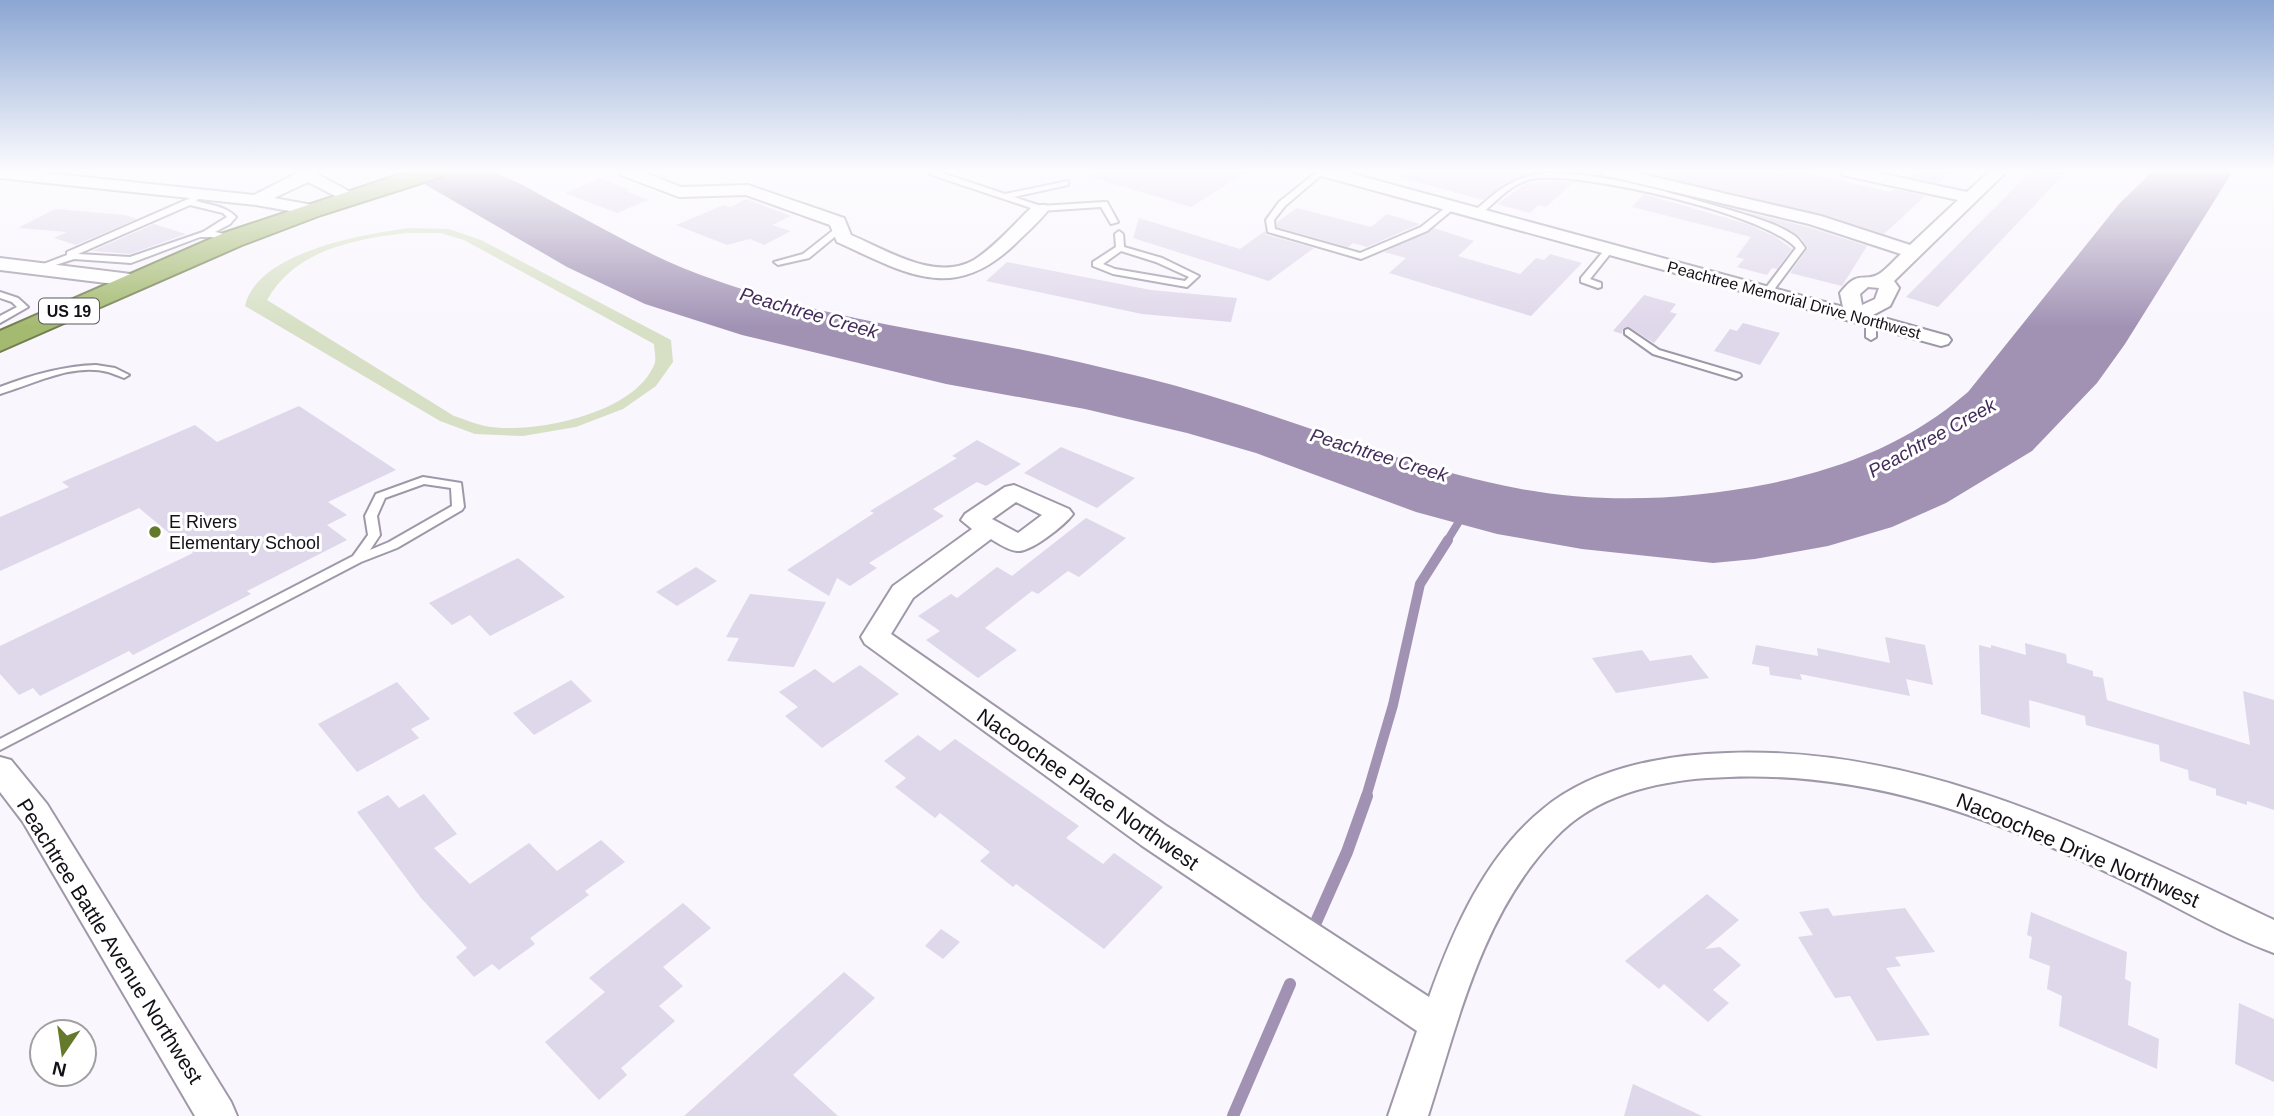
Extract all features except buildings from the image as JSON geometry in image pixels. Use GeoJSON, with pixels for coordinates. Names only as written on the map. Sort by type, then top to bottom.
{"type":"FeatureCollection","features":[{"type":"Feature","properties":{"kind":"highway","name":"US 19"},"geometry":{"type":"LineString","coordinates":[[0,342],[275,223]]}},
{"type":"Feature","properties":{"kind":"street"},"geometry":{"type":"LineString","coordinates":[[838,223],[843,238],[928,273],[948,274],[968,271],[982,262],[1025,223]]}},
{"type":"Feature","properties":{"kind":"street","name":"Peachtree Memorial Drive Northwest"},"geometry":{"type":"LineString","coordinates":[[1514,223],[1767,293],[1866,325],[1941,340]]}},
{"type":"Feature","properties":{"kind":"street"},"geometry":{"type":"LineString","coordinates":[[1825,223],[1914,252]]}},
{"type":"Feature","properties":{"kind":"street"},"geometry":{"type":"LineString","coordinates":[[1866,325],[1883,302],[1889,288],[1883,281],[1944,223]]}},
{"type":"Feature","properties":{"kind":"street"},"geometry":{"type":"LineString","coordinates":[[0,264],[139,281]]}},
{"type":"Feature","properties":{"kind":"street","name":"Nacoochee Place Northwest"},"geometry":{"type":"LineString","coordinates":[[989,528],[903,592],[875,637],[1000,729],[1314,945],[1438,1024]]}},
{"type":"Feature","properties":{"kind":"street","name":"Nacoochee Drive Northwest"},"geometry":{"type":"LineString","coordinates":[[1408,1116],[1468,939],[1504,877],[1545,826],[1594,792],[1647,772],[1708,763],[1808,764],[1880,774],[1954,796],[2059,837],[2274,937]]}},
{"type":"Feature","properties":{"kind":"street","name":"Peachtree Battle Avenue Northwest"},"geometry":{"type":"LineString","coordinates":[[0,769],[35,813],[217,1116]]}},
{"type":"Feature","properties":{"kind":"lane"},"geometry":{"type":"LineString","coordinates":[[37,268],[139,223]]}},
{"type":"Feature","properties":{"kind":"lane"},"geometry":{"type":"LineString","coordinates":[[57,260],[92,256],[131,260],[204,235],[225,223]]}},
{"type":"Feature","properties":{"kind":"lane"},"geometry":{"type":"LineString","coordinates":[[1270,223],[1271,230],[1361,256],[1424,229],[1431,223]]}},
{"type":"Feature","properties":{"kind":"lane"},"geometry":{"type":"LineString","coordinates":[[1764,223],[1795,238],[1801,248],[1767,293]]}},
{"type":"Feature","properties":{"kind":"lane"},"geometry":{"type":"LineString","coordinates":[[778,262],[800,260],[815,254],[821,244],[839,230]]}},
{"type":"Feature","properties":{"kind":"lane"},"geometry":{"type":"LineString","coordinates":[[1119,234],[1119,248]]}},
{"type":"Feature","properties":{"kind":"lane"},"geometry":{"type":"LineString","coordinates":[[204,235],[233,239]]}},
{"type":"Feature","properties":{"kind":"lane"},"geometry":{"type":"LineString","coordinates":[[1119,248],[1159,260],[1195,276],[1187,284],[1113,271],[1096,264],[1119,248]]}},
{"type":"Feature","properties":{"kind":"lane"},"geometry":{"type":"LineString","coordinates":[[1598,285],[1584,280],[1610,249]]}},
{"type":"Feature","properties":{"kind":"lane"},"geometry":{"type":"LineString","coordinates":[[0,295],[16,300],[23,307],[0,320]]}},
{"type":"Feature","properties":{"kind":"lane"},"geometry":{"type":"LineString","coordinates":[[1628,332],[1656,352],[1736,376]]}},
{"type":"Feature","properties":{"kind":"lane"},"geometry":{"type":"LineString","coordinates":[[0,391],[63,372],[97,366],[124,375]]}},
{"type":"Feature","properties":{"kind":"lane"},"geometry":{"type":"LineString","coordinates":[[0,745],[357,559],[393,545],[458,507],[457,485],[423,480],[380,496],[371,516],[374,535],[357,559]]}},
{"type":"Feature","properties":{"kind":"green space"},"geometry":{"type":"Polygon","coordinates":[[[410,228],[449,229],[481,240],[671,340],[673,362],[656,386],[623,409],[576,427],[523,436],[475,434],[440,421],[245,306],[254,287],[269,272],[290,259],[340,241],[410,228]],[[407,233],[367,239],[328,250],[293,269],[267,300],[454,416],[485,426],[528,427],[580,417],[626,396],[643,382],[655,363],[654,344],[464,240],[440,233],[407,233]]]}},
{"type":"Feature","properties":{"kind":"water","name":"Peachtree Creek"},"geometry":{"type":"Polygon","coordinates":[[[492,223],[592,223],[675,264],[715,280],[788,302],[862,320],[1045,354],[1142,377],[1237,404],[1425,466],[1473,479],[1552,494],[1645,498],[1707,494],[1796,478],[1849,461],[1899,439],[1923,426],[1968,392],[2104,223],[2200,223],[2125,344],[2097,383],[2032,451],[1946,503],[1892,527],[1828,546],[1755,559],[1713,563],[1582,549],[1497,534],[1416,512],[1256,453],[1187,433],[1085,409],[946,384],[742,335],[645,304],[567,267],[492,223]]]}},
{"type":"Feature","properties":{"kind":"waterway"},"geometry":{"type":"LineString","coordinates":[[1447,541],[1463,515]]}},
{"type":"Feature","properties":{"kind":"waterway"},"geometry":{"type":"LineString","coordinates":[[1366,797],[1393,705],[1420,584],[1448,540]]}},
{"type":"Feature","properties":{"kind":"waterway"},"geometry":{"type":"LineString","coordinates":[[1316,922],[1347,852],[1367,796]]}},
{"type":"Feature","properties":{"kind":"waterway"},"geometry":{"type":"LineString","coordinates":[[1233,1116],[1290,984]]}},
{"type":"Feature","properties":{"kind":"place","name":"E Rivers Elementary School"},"geometry":{"type":"Point","coordinates":[155,532]}}]}
